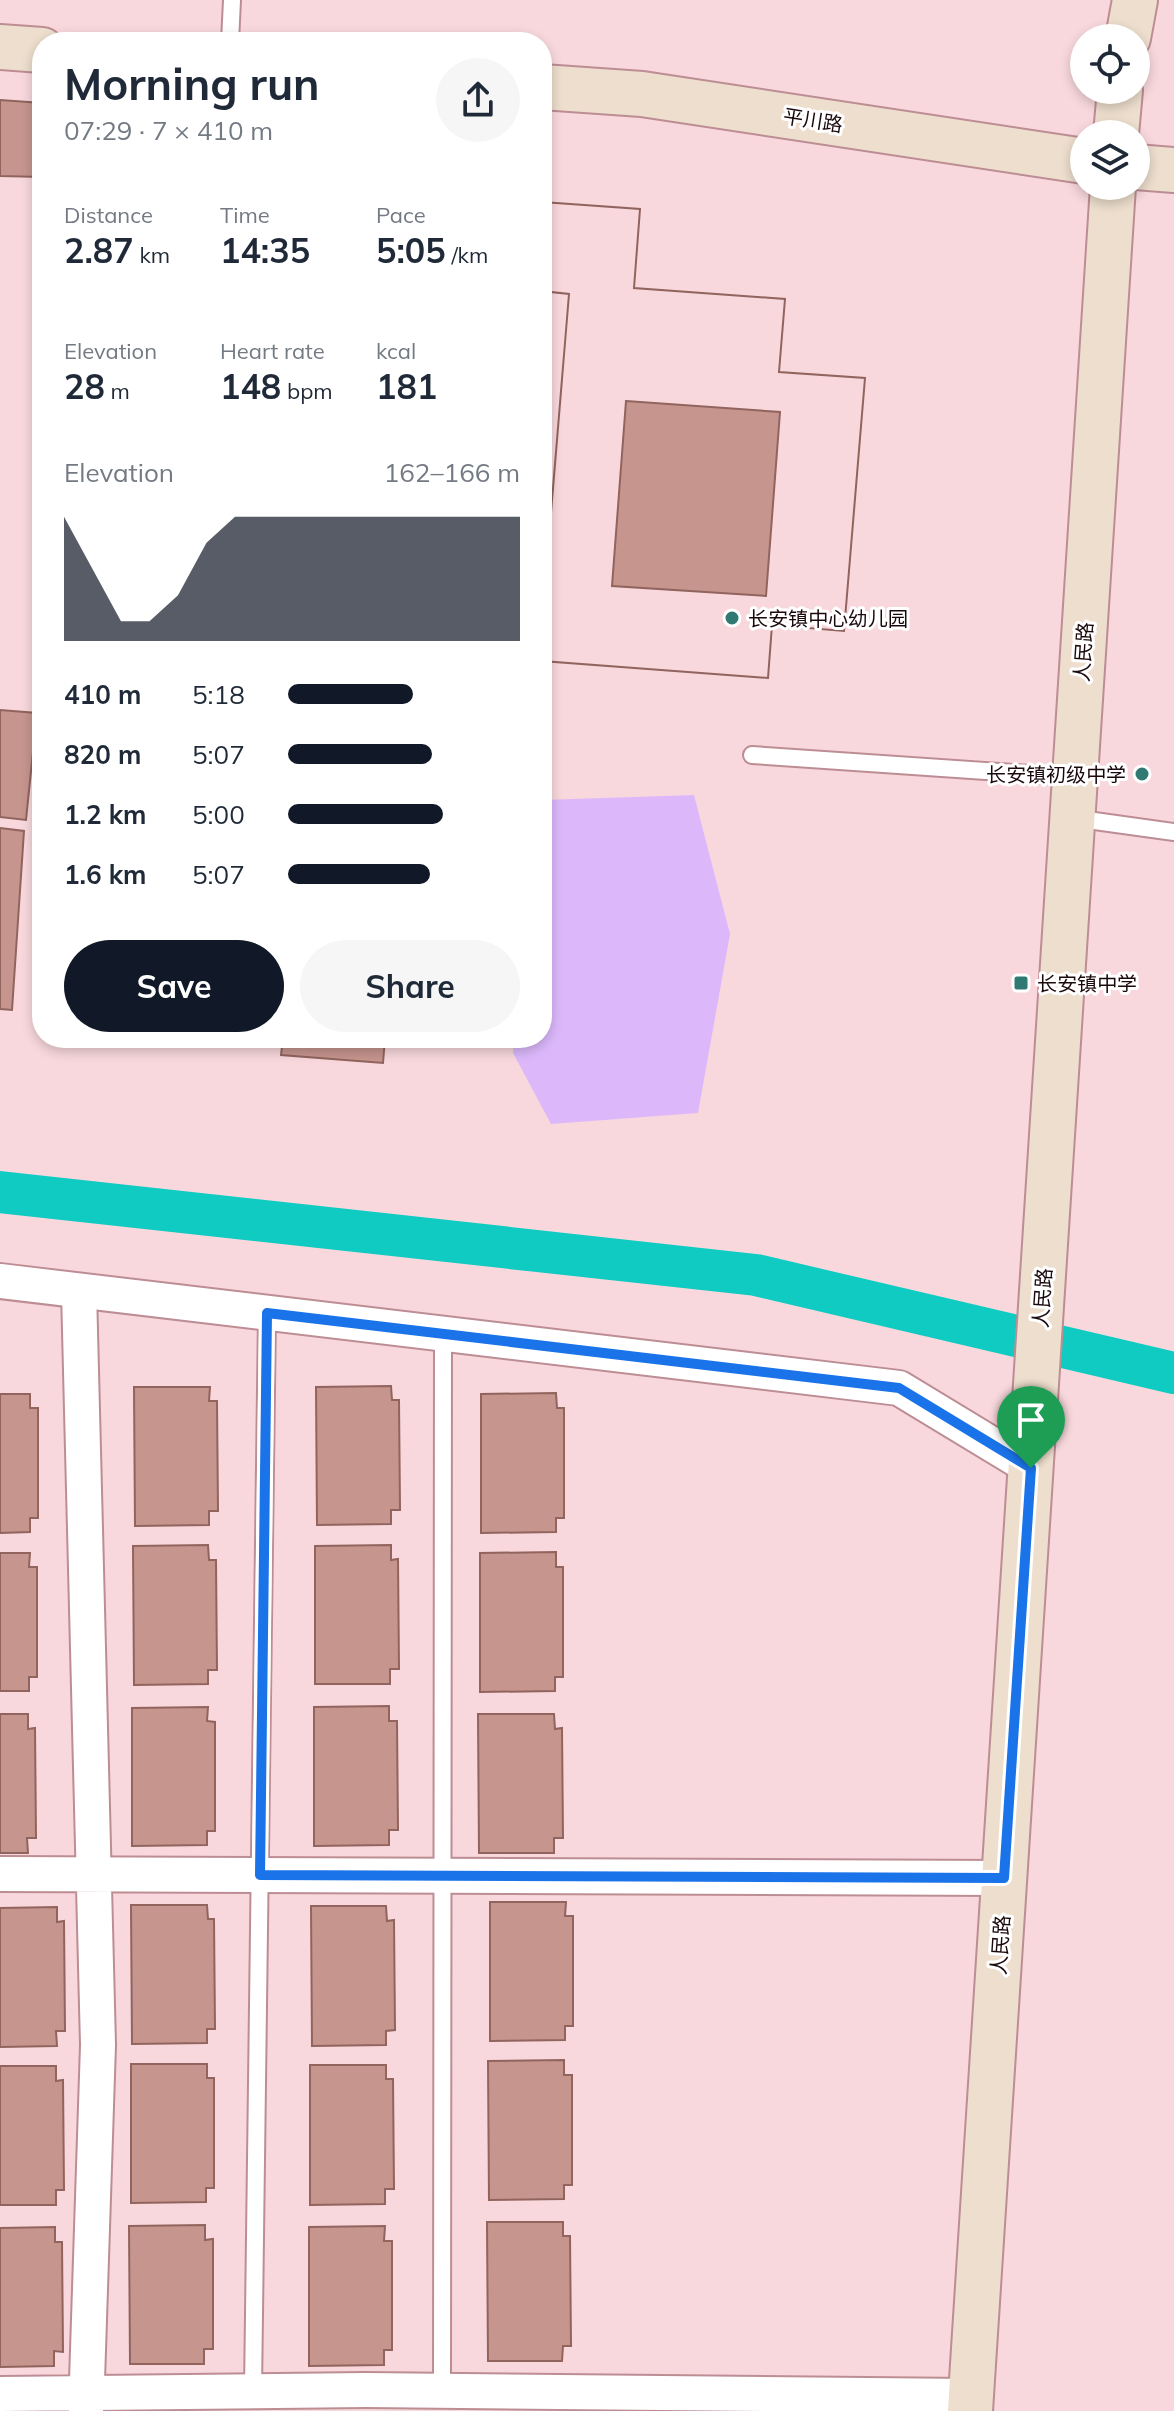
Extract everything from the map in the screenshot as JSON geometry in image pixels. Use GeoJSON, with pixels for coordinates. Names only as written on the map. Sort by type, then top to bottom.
{"type":"FeatureCollection","features":[{"type":"Feature","properties":{"kind":"street"},"geometry":{"type":"LineString","coordinates":[[1131,24],[1135,0]]}},
{"type":"Feature","properties":{"kind":"street"},"geometry":{"type":"LineString","coordinates":[[0,47],[32,49]]}},
{"type":"Feature","properties":{"kind":"street","name":"平川路"},"geometry":{"type":"LineString","coordinates":[[552,88],[642,94],[1070,159]]}},
{"type":"Feature","properties":{"kind":"street"},"geometry":{"type":"LineString","coordinates":[[1150,168],[1174,170]]}},
{"type":"Feature","properties":{"kind":"street","name":"人民路"},"geometry":{"type":"LineString","coordinates":[[970,2403],[1112,200]]}},
{"type":"Feature","properties":{"kind":"street"},"geometry":{"type":"LineString","coordinates":[[0,1281],[899,1388],[1032,1455]]}},
{"type":"Feature","properties":{"kind":"street"},"geometry":{"type":"LineString","coordinates":[[79,1291],[98,2045],[86,2402]]}},
{"type":"Feature","properties":{"kind":"street"},"geometry":{"type":"LineString","coordinates":[[0,1874],[1004,1878]]}},
{"type":"Feature","properties":{"kind":"street"},"geometry":{"type":"LineString","coordinates":[[0,2394],[86,2402],[253,2391],[442,2391],[970,2403]]}},
{"type":"Feature","properties":{"kind":"lane"},"geometry":{"type":"LineString","coordinates":[[230,32],[232,0]]}},
{"type":"Feature","properties":{"kind":"lane"},"geometry":{"type":"LineString","coordinates":[[752,755],[1074,798],[1174,832]]}},
{"type":"Feature","properties":{"kind":"lane"},"geometry":{"type":"LineString","coordinates":[[253,2391],[267,1313]]}},
{"type":"Feature","properties":{"kind":"lane"},"geometry":{"type":"LineString","coordinates":[[442,2391],[443,1333]]}},
{"type":"Feature","properties":{"kind":"shaded area"},"geometry":{"type":"Polygon","coordinates":[[[694,795],[730,934],[698,1113],[551,1124],[513,1053],[513,1048],[552,1048],[552,800],[694,795]]]}},
{"type":"Feature","properties":{"kind":"building"},"geometry":{"type":"Polygon","coordinates":[[[0,100],[32,102],[32,177],[0,176],[0,100]]]}},
{"type":"Feature","properties":{"kind":"building"},"geometry":{"type":"Polygon","coordinates":[[[552,203],[640,209],[634,288],[785,299],[779,372],[865,378],[844,631],[772,625],[768,678],[552,662],[552,501],[569,294],[552,292],[552,203]],[[626,401],[612,586],[766,596],[780,412],[626,401]]]}},
{"type":"Feature","properties":{"kind":"building"},"geometry":{"type":"Polygon","coordinates":[[[552,203],[640,209],[634,288],[785,299],[779,372],[865,378],[844,631],[772,625],[768,678],[552,662],[552,501],[569,294],[552,292],[552,203]]]}},
{"type":"Feature","properties":{"kind":"building"},"geometry":{"type":"Polygon","coordinates":[[[0,710],[32,713],[32,762],[26,820],[0,817],[0,710]]]}},
{"type":"Feature","properties":{"kind":"building"},"geometry":{"type":"Polygon","coordinates":[[[0,828],[24,831],[12,1010],[0,1009],[0,828]]]}},
{"type":"Feature","properties":{"kind":"building"},"geometry":{"type":"Polygon","coordinates":[[[282,1048],[384,1048],[383,1063],[281,1055],[282,1048]]]}},
{"type":"Feature","properties":{"kind":"building"},"geometry":{"type":"Polygon","coordinates":[[[391,1386],[392,1400],[399,1400],[400,1510],[391,1510],[391,1524],[317,1525],[316,1387],[391,1386]]]}},
{"type":"Feature","properties":{"kind":"building"},"geometry":{"type":"Polygon","coordinates":[[[134,1387],[210,1387],[209,1401],[217,1401],[218,1511],[209,1511],[209,1525],[135,1526],[134,1387]]]}},
{"type":"Feature","properties":{"kind":"building"},"geometry":{"type":"Polygon","coordinates":[[[556,1393],[557,1408],[564,1408],[564,1518],[556,1518],[556,1532],[481,1533],[481,1394],[556,1393]]]}},
{"type":"Feature","properties":{"kind":"building"},"geometry":{"type":"Polygon","coordinates":[[[0,1394],[30,1394],[30,1408],[38,1408],[38,1518],[30,1518],[30,1532],[0,1533],[0,1394]]]}},
{"type":"Feature","properties":{"kind":"building"},"geometry":{"type":"Polygon","coordinates":[[[208,1545],[209,1560],[216,1560],[217,1670],[208,1670],[208,1684],[134,1685],[133,1546],[208,1545]]]}},
{"type":"Feature","properties":{"kind":"building"},"geometry":{"type":"Polygon","coordinates":[[[391,1545],[391,1560],[398,1559],[399,1669],[390,1669],[390,1684],[315,1684],[315,1546],[391,1545]]]}},
{"type":"Feature","properties":{"kind":"building"},"geometry":{"type":"Polygon","coordinates":[[[556,1552],[556,1567],[563,1567],[563,1677],[555,1677],[555,1691],[480,1692],[480,1553],[556,1552]]]}},
{"type":"Feature","properties":{"kind":"building"},"geometry":{"type":"Polygon","coordinates":[[[0,1553],[30,1553],[29,1567],[37,1567],[37,1677],[29,1677],[29,1691],[0,1691],[0,1553]]]}},
{"type":"Feature","properties":{"kind":"building"},"geometry":{"type":"Polygon","coordinates":[[[389,1706],[389,1721],[397,1721],[398,1830],[389,1830],[389,1845],[314,1846],[314,1707],[389,1706]]]}},
{"type":"Feature","properties":{"kind":"building"},"geometry":{"type":"Polygon","coordinates":[[[208,1707],[207,1721],[215,1722],[215,1831],[207,1831],[207,1845],[132,1846],[132,1708],[208,1707]]]}},
{"type":"Feature","properties":{"kind":"building"},"geometry":{"type":"Polygon","coordinates":[[[0,1714],[28,1714],[28,1729],[35,1728],[36,1838],[27,1838],[28,1853],[0,1853],[0,1714]]]}},
{"type":"Feature","properties":{"kind":"building"},"geometry":{"type":"Polygon","coordinates":[[[478,1714],[554,1714],[555,1729],[562,1728],[563,1838],[554,1838],[554,1853],[479,1853],[478,1714]]]}},
{"type":"Feature","properties":{"kind":"building"},"geometry":{"type":"Polygon","coordinates":[[[490,1902],[566,1902],[565,1916],[573,1916],[573,2026],[565,2026],[565,2040],[490,2041],[490,1902]]]}},
{"type":"Feature","properties":{"kind":"building"},"geometry":{"type":"Polygon","coordinates":[[[131,1905],[207,1905],[208,1919],[214,1919],[215,2029],[207,2029],[207,2043],[132,2044],[131,1905]]]}},
{"type":"Feature","properties":{"kind":"building"},"geometry":{"type":"Polygon","coordinates":[[[311,1906],[386,1906],[387,1921],[394,1920],[395,2030],[386,2031],[386,2045],[312,2046],[311,1906]]]}},
{"type":"Feature","properties":{"kind":"building"},"geometry":{"type":"Polygon","coordinates":[[[57,1907],[57,1922],[64,1921],[65,2031],[56,2031],[57,2046],[0,2047],[0,1908],[57,1907]]]}},
{"type":"Feature","properties":{"kind":"building"},"geometry":{"type":"Polygon","coordinates":[[[564,2060],[564,2075],[572,2075],[572,2185],[564,2185],[564,2199],[489,2200],[488,2061],[564,2060]]]}},
{"type":"Feature","properties":{"kind":"building"},"geometry":{"type":"Polygon","coordinates":[[[131,2064],[207,2064],[207,2078],[214,2078],[214,2188],[206,2188],[206,2202],[131,2203],[131,2064]]]}},
{"type":"Feature","properties":{"kind":"building"},"geometry":{"type":"Polygon","coordinates":[[[310,2065],[386,2065],[386,2079],[393,2079],[394,2189],[385,2189],[385,2204],[310,2205],[310,2065]]]}},
{"type":"Feature","properties":{"kind":"building"},"geometry":{"type":"Polygon","coordinates":[[[0,2066],[56,2066],[56,2081],[63,2080],[64,2190],[56,2190],[56,2205],[0,2205],[0,2066]]]}},
{"type":"Feature","properties":{"kind":"building"},"geometry":{"type":"Polygon","coordinates":[[[487,2222],[563,2222],[563,2236],[570,2236],[571,2346],[563,2346],[562,2361],[488,2361],[487,2222]]]}},
{"type":"Feature","properties":{"kind":"building"},"geometry":{"type":"Polygon","coordinates":[[[205,2225],[205,2240],[213,2239],[213,2349],[204,2349],[204,2364],[130,2364],[129,2226],[205,2225]]]}},
{"type":"Feature","properties":{"kind":"building"},"geometry":{"type":"Polygon","coordinates":[[[385,2226],[384,2241],[392,2241],[392,2350],[384,2350],[384,2365],[309,2366],[309,2227],[385,2226]]]}},
{"type":"Feature","properties":{"kind":"building"},"geometry":{"type":"Polygon","coordinates":[[[55,2227],[55,2242],[62,2242],[63,2352],[54,2351],[54,2366],[0,2367],[0,2228],[55,2227]]]}},
{"type":"Feature","properties":{"kind":"waterway"},"geometry":{"type":"LineString","coordinates":[[0,1192],[756,1275],[1174,1373]]}},
{"type":"Feature","properties":{"kind":"place","name":"长安镇中心幼儿园"},"geometry":{"type":"Point","coordinates":[732,618]}},
{"type":"Feature","properties":{"kind":"place","name":"长安镇初级中学"},"geometry":{"type":"Point","coordinates":[1142,774]}},
{"type":"Feature","properties":{"kind":"place","name":"长安镇中学"},"geometry":{"type":"Point","coordinates":[1021,983]}},
{"type":"Feature","properties":{"kind":"route"},"geometry":{"type":"LineString","coordinates":[[267,1313],[899,1388],[1031,1468],[1004,1878],[260,1875],[267,1313]]}}]}
